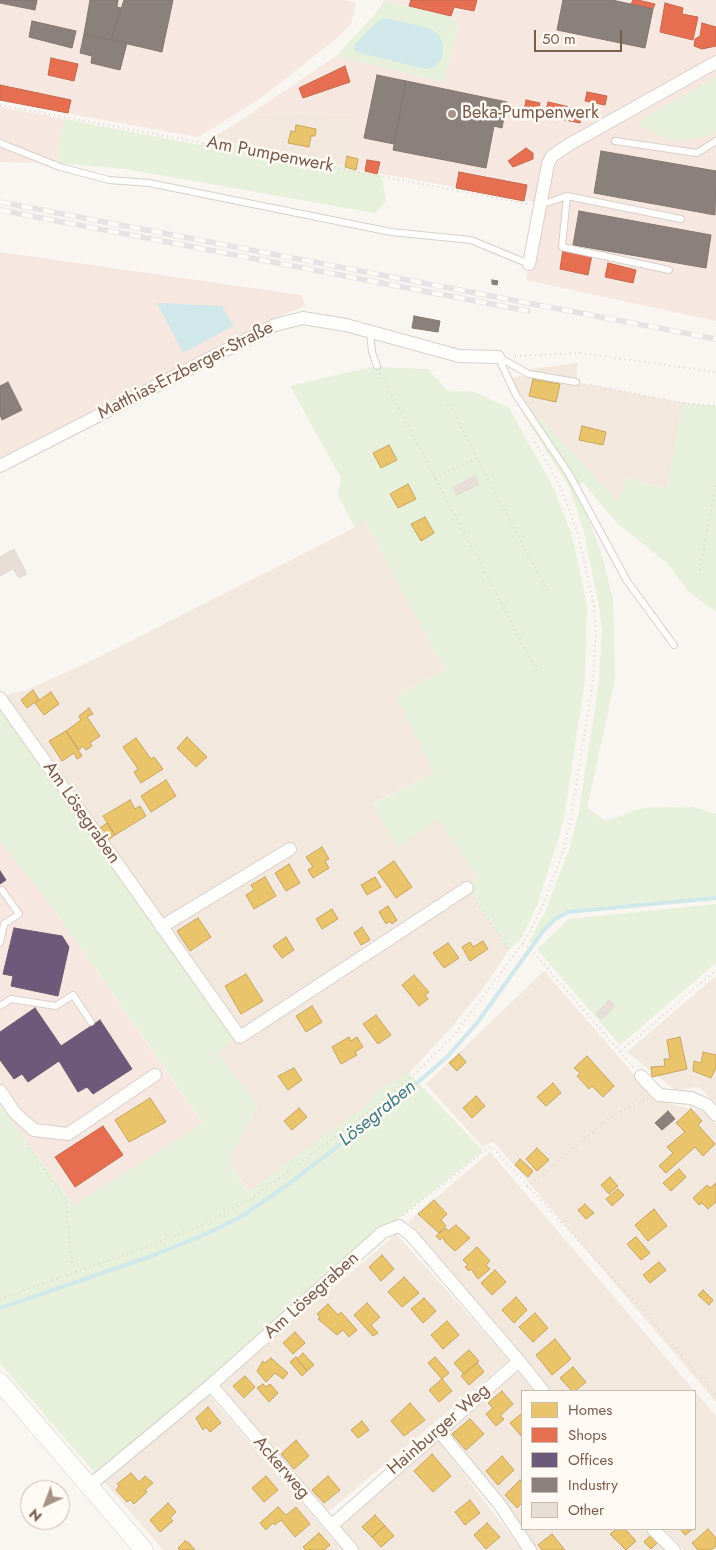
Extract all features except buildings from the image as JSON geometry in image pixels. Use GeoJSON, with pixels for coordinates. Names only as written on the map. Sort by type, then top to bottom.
{"type":"FeatureCollection","features":[{"type":"Feature","properties":{"kind":"main road"},"geometry":{"type":"LineString","coordinates":[[0,1382],[144,1550]]}},
{"type":"Feature","properties":{"kind":"street"},"geometry":{"type":"LineString","coordinates":[[529,264],[548,164],[558,152],[716,62]]}},
{"type":"Feature","properties":{"kind":"street","name":"Matthias-Erzberger-Straße"},"geometry":{"type":"LineString","coordinates":[[0,466],[275,325],[303,318],[370,332],[459,356],[498,357]]}},
{"type":"Feature","properties":{"kind":"street","name":"Am Lösegraben"},"geometry":{"type":"LineString","coordinates":[[0,698],[240,1037],[437,901],[467,888]]}},
{"type":"Feature","properties":{"kind":"street"},"geometry":{"type":"LineString","coordinates":[[161,927],[290,849]]}},
{"type":"Feature","properties":{"kind":"street"},"geometry":{"type":"LineString","coordinates":[[0,1091],[15,1113],[34,1130],[68,1134],[155,1075]]}},
{"type":"Feature","properties":{"kind":"street"},"geometry":{"type":"LineString","coordinates":[[641,1076],[659,1095],[691,1098],[707,1105],[716,1115]]}},
{"type":"Feature","properties":{"kind":"street"},"geometry":{"type":"LineString","coordinates":[[398,1226],[411,1235],[542,1390]]}},
{"type":"Feature","properties":{"kind":"street","name":"Am Lösegraben"},"geometry":{"type":"LineString","coordinates":[[89,1486],[211,1385],[383,1232],[398,1226]]}},
{"type":"Feature","properties":{"kind":"street","name":"Hainburger Weg"},"geometry":{"type":"LineString","coordinates":[[331,1526],[518,1361]]}},
{"type":"Feature","properties":{"kind":"street","name":"Ackerweg"},"geometry":{"type":"LineString","coordinates":[[211,1385],[352,1550]]}},
{"type":"Feature","properties":{"kind":"street"},"geometry":{"type":"LineString","coordinates":[[439,1430],[500,1505],[530,1550]]}},
{"type":"Feature","properties":{"kind":"street"},"geometry":{"type":"LineString","coordinates":[[654,1530],[674,1550]]}},
{"type":"Feature","properties":{"kind":"lane"},"geometry":{"type":"LineString","coordinates":[[615,142],[697,153],[716,141]]}},
{"type":"Feature","properties":{"kind":"lane"},"geometry":{"type":"LineString","coordinates":[[0,143],[60,167],[109,180],[149,182],[391,232],[471,240],[529,264]]}},
{"type":"Feature","properties":{"kind":"lane"},"geometry":{"type":"LineString","coordinates":[[540,205],[567,196],[681,219]]}},
{"type":"Feature","properties":{"kind":"lane"},"geometry":{"type":"LineString","coordinates":[[567,196],[562,247],[669,270]]}},
{"type":"Feature","properties":{"kind":"lane"},"geometry":{"type":"LineString","coordinates":[[370,332],[372,352],[377,366]]}},
{"type":"Feature","properties":{"kind":"lane"},"geometry":{"type":"LineString","coordinates":[[498,357],[529,374],[576,382]]}},
{"type":"Feature","properties":{"kind":"lane"},"geometry":{"type":"LineString","coordinates":[[498,357],[516,395],[569,474],[627,581],[674,645]]}},
{"type":"Feature","properties":{"kind":"lane"},"geometry":{"type":"LineString","coordinates":[[0,943],[4,924],[19,914],[2,890]]}},
{"type":"Feature","properties":{"kind":"lane"},"geometry":{"type":"LineString","coordinates":[[0,1006],[11,999],[56,1006],[73,995],[91,1022]]}},
{"type":"Feature","properties":{"kind":"path","name":"Am Pumpenwerk"},"geometry":{"type":"LineString","coordinates":[[0,105],[540,205]]}},
{"type":"Feature","properties":{"kind":"path"},"geometry":{"type":"LineString","coordinates":[[498,357],[580,352],[716,372]]}},
{"type":"Feature","properties":{"kind":"path"},"geometry":{"type":"LineString","coordinates":[[377,366],[537,671]]}},
{"type":"Feature","properties":{"kind":"path"},"geometry":{"type":"LineString","coordinates":[[576,382],[683,403],[716,406]]}},
{"type":"Feature","properties":{"kind":"path"},"geometry":{"type":"LineString","coordinates":[[447,400],[549,594]]}},
{"type":"Feature","properties":{"kind":"path"},"geometry":{"type":"LineString","coordinates":[[0,1298],[200,1226],[252,1198],[351,1125],[413,1076],[454,1034],[523,943],[542,908],[564,849],[594,681],[596,630],[594,606],[578,534],[561,488],[530,433]]}},
{"type":"Feature","properties":{"kind":"path"},"geometry":{"type":"LineString","coordinates":[[435,478],[477,458]]}},
{"type":"Feature","properties":{"kind":"path"},"geometry":{"type":"LineString","coordinates":[[700,570],[716,483]]}},
{"type":"Feature","properties":{"kind":"path"},"geometry":{"type":"LineString","coordinates":[[467,888],[509,950]]}},
{"type":"Feature","properties":{"kind":"path"},"geometry":{"type":"LineString","coordinates":[[523,943],[621,1051],[641,1076]]}},
{"type":"Feature","properties":{"kind":"path"},"geometry":{"type":"LineString","coordinates":[[621,1051],[716,970]]}},
{"type":"Feature","properties":{"kind":"path"},"geometry":{"type":"LineString","coordinates":[[527,1186],[615,1114],[659,1095]]}},
{"type":"Feature","properties":{"kind":"path"},"geometry":{"type":"LineString","coordinates":[[28,1144],[28,1147],[66,1200],[71,1259],[76,1272]]}},
{"type":"Feature","properties":{"kind":"path"},"geometry":{"type":"LineString","coordinates":[[398,1226],[403,1215],[491,1146],[638,1305],[716,1395]]}},
{"type":"Feature","properties":{"kind":"shaded area"},"geometry":{"type":"Polygon","coordinates":[[[0,0],[344,0],[356,3],[351,24],[336,39],[257,101],[198,137],[0,101],[0,0]]]}},
{"type":"Feature","properties":{"kind":"shaded area"},"geometry":{"type":"Polygon","coordinates":[[[385,0],[716,0],[716,321],[526,280],[540,205],[530,201],[345,167],[355,115],[282,113],[246,117],[336,56],[444,82],[459,20],[385,0]]]}},
{"type":"Feature","properties":{"kind":"shaded area"},"geometry":{"type":"Polygon","coordinates":[[[0,107],[65,119],[56,163],[0,162],[0,107]]]}},
{"type":"Feature","properties":{"kind":"shaded area"},"geometry":{"type":"Polygon","coordinates":[[[282,113],[356,115],[345,167],[211,139],[246,117],[282,113]]]}},
{"type":"Feature","properties":{"kind":"shaded area"},"geometry":{"type":"Polygon","coordinates":[[[0,252],[301,295],[306,306],[273,319],[0,459],[0,252]]]}},
{"type":"Feature","properties":{"kind":"shaded area"},"geometry":{"type":"Polygon","coordinates":[[[578,363],[576,382],[683,403],[667,489],[626,478],[618,503],[542,420],[527,413],[509,379],[529,374],[531,369],[578,363]]]}},
{"type":"Feature","properties":{"kind":"shaded area"},"geometry":{"type":"Polygon","coordinates":[[[364,519],[445,670],[396,696],[435,773],[373,803],[438,819],[478,878],[466,887],[509,950],[481,991],[449,1030],[409,1073],[378,1091],[362,1109],[248,1192],[229,1160],[258,1105],[218,1054],[1,699],[12,693],[25,691],[91,661],[354,528],[364,519]]]}},
{"type":"Feature","properties":{"kind":"shaded area"},"geometry":{"type":"Polygon","coordinates":[[[0,841],[51,905],[203,1124],[74,1205],[0,1106],[0,841]]]}},
{"type":"Feature","properties":{"kind":"shaded area"},"geometry":{"type":"Polygon","coordinates":[[[544,971],[651,1094],[667,1103],[705,1112],[716,1125],[716,1402],[494,1142],[482,1146],[426,1084],[544,971]]]}},
{"type":"Feature","properties":{"kind":"shaded area"},"geometry":{"type":"Polygon","coordinates":[[[716,976],[716,1103],[699,1087],[675,1090],[627,1052],[716,976]]]}},
{"type":"Feature","properties":{"kind":"shaded area"},"geometry":{"type":"Polygon","coordinates":[[[490,1152],[694,1390],[546,1390],[408,1222],[490,1152]]]}},
{"type":"Feature","properties":{"kind":"shaded area"},"geometry":{"type":"Polygon","coordinates":[[[396,1234],[509,1360],[328,1512],[219,1385],[396,1234]]]}},
{"type":"Feature","properties":{"kind":"shaded area"},"geometry":{"type":"Polygon","coordinates":[[[518,1371],[533,1390],[521,1390],[521,1530],[645,1530],[665,1550],[533,1550],[448,1432],[518,1371]]]}},
{"type":"Feature","properties":{"kind":"shaded area"},"geometry":{"type":"Polygon","coordinates":[[[696,1392],[716,1416],[716,1550],[684,1550],[665,1530],[696,1530],[696,1392]]]}},
{"type":"Feature","properties":{"kind":"shaded area"},"geometry":{"type":"Polygon","coordinates":[[[208,1394],[342,1550],[163,1550],[103,1480],[208,1394]]]}},
{"type":"Feature","properties":{"kind":"shaded area"},"geometry":{"type":"Polygon","coordinates":[[[438,1440],[521,1550],[360,1550],[340,1527],[438,1440]]]}},
{"type":"Feature","properties":{"kind":"green space"},"geometry":{"type":"Polygon","coordinates":[[[384,0],[459,20],[444,82],[336,56],[379,10],[384,0]]]}},
{"type":"Feature","properties":{"kind":"green space"},"geometry":{"type":"Polygon","coordinates":[[[716,76],[716,132],[712,135],[682,141],[665,139],[636,123],[716,76]]]}},
{"type":"Feature","properties":{"kind":"green space"},"geometry":{"type":"Polygon","coordinates":[[[65,119],[200,145],[211,139],[382,176],[386,201],[375,213],[126,169],[56,163],[65,119]]]}},
{"type":"Feature","properties":{"kind":"green space"},"geometry":{"type":"Polygon","coordinates":[[[371,367],[428,369],[448,391],[475,392],[509,408],[554,489],[572,535],[587,606],[585,681],[564,817],[556,846],[537,905],[522,937],[509,950],[466,887],[478,878],[438,819],[397,848],[373,804],[435,773],[396,696],[445,670],[364,519],[355,528],[338,495],[341,478],[290,386],[371,367]]]}},
{"type":"Feature","properties":{"kind":"green space"},"geometry":{"type":"Polygon","coordinates":[[[683,403],[716,406],[716,612],[690,593],[667,563],[617,523],[583,482],[573,488],[588,517],[603,559],[613,599],[615,680],[587,808],[605,821],[643,808],[693,807],[716,814],[716,899],[568,911],[541,931],[532,944],[529,942],[546,910],[569,850],[578,817],[599,682],[602,630],[584,532],[569,487],[522,412],[542,420],[618,502],[626,478],[667,489],[683,403]]]}},
{"type":"Feature","properties":{"kind":"green space"},"geometry":{"type":"Polygon","coordinates":[[[0,697],[239,1031],[218,1054],[258,1105],[229,1160],[247,1192],[362,1109],[377,1091],[409,1073],[483,1151],[389,1226],[300,1306],[95,1473],[0,1363],[0,1106],[74,1205],[203,1123],[51,905],[0,841],[0,697]]]}},
{"type":"Feature","properties":{"kind":"green space"},"geometry":{"type":"Polygon","coordinates":[[[716,904],[716,963],[620,1045],[537,949],[569,919],[716,904]]]}},
{"type":"Feature","properties":{"kind":"water"},"geometry":{"type":"Polygon","coordinates":[[[386,18],[431,29],[439,35],[443,46],[442,59],[434,67],[426,69],[357,52],[354,49],[355,44],[379,20],[386,18]]]}},
{"type":"Feature","properties":{"kind":"water"},"geometry":{"type":"Polygon","coordinates":[[[157,303],[222,306],[233,326],[183,353],[157,303]]]}},
{"type":"Feature","properties":{"kind":"waterway","name":"Lösegraben"},"geometry":{"type":"LineString","coordinates":[[0,1308],[149,1257],[206,1234],[244,1215],[290,1183],[393,1104],[447,1057],[477,1023],[543,931],[555,919],[568,912],[716,898]]}},
{"type":"Feature","properties":{"kind":"railway"},"geometry":{"type":"LineString","coordinates":[[0,202],[716,339]]}},
{"type":"Feature","properties":{"kind":"railway"},"geometry":{"type":"LineString","coordinates":[[0,210],[528,311]]}},
{"type":"Feature","properties":{"kind":"place","name":"Beka-Pumpenwerk"},"geometry":{"type":"Point","coordinates":[452,114]}}]}
